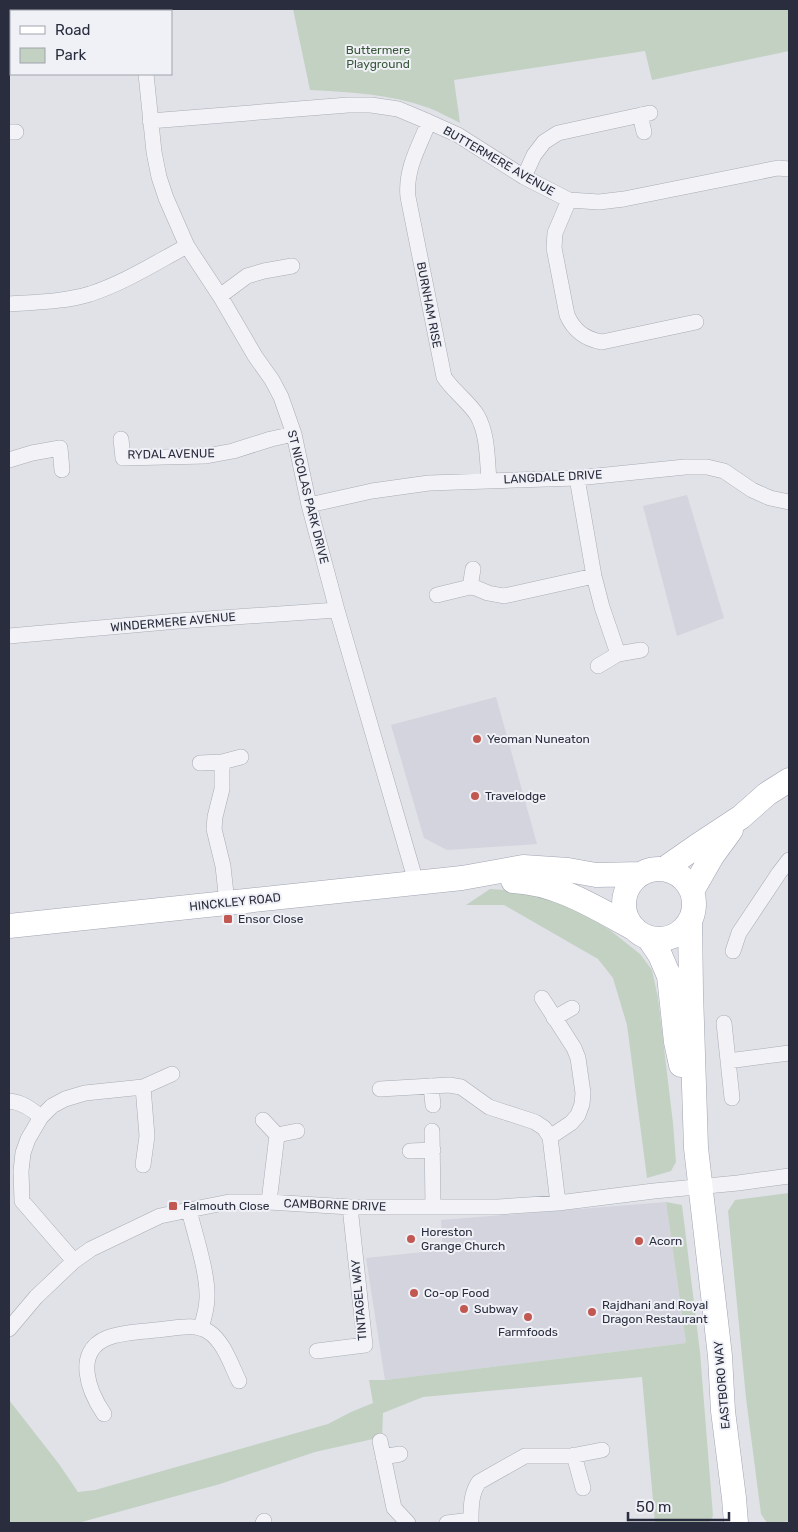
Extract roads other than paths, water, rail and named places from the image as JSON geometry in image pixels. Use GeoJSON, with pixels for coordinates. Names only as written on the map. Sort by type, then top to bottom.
{"type":"FeatureCollection","features":[{"type":"Feature","properties":{"kind":"main road"},"geometry":{"type":"LineString","coordinates":[[664,870],[741,817],[767,794],[789,780]]}},
{"type":"Feature","properties":{"kind":"main road"},"geometry":{"type":"LineString","coordinates":[[692,892],[712,856],[741,817]]}},
{"type":"Feature","properties":{"kind":"main road","name":"HINCKLEY ROAD"},"geometry":{"type":"LineString","coordinates":[[9,926],[462,878],[523,867],[568,870],[596,875],[641,874]]}},
{"type":"Feature","properties":{"kind":"main road"},"geometry":{"type":"LineString","coordinates":[[642,933],[662,939],[675,935],[690,920],[694,903],[692,892],[681,877],[675,873],[656,869],[641,874],[632,882],[626,892],[624,901],[628,920],[642,933],[660,955],[669,976],[676,1042],[695,1128]]}},
{"type":"Feature","properties":{"kind":"main road","name":"HINCKLEY ROAD"},"geometry":{"type":"LineString","coordinates":[[462,878],[526,881],[551,887],[586,902],[642,933]]}},
{"type":"Feature","properties":{"kind":"main road"},"geometry":{"type":"LineString","coordinates":[[690,920],[695,1128]]}},
{"type":"Feature","properties":{"kind":"main road","name":"EASTBORO WAY"},"geometry":{"type":"LineString","coordinates":[[695,1128],[736,1523]]}},
{"type":"Feature","properties":{"kind":"street","name":"ST NICOLAS PARK DRIVE"},"geometry":{"type":"LineString","coordinates":[[146,75],[150,121],[159,177],[166,198],[187,246],[272,380],[281,397],[294,434],[309,505],[337,610],[416,882]]}},
{"type":"Feature","properties":{"kind":"street","name":"BUTTERMERE AVENUE"},"geometry":{"type":"LineString","coordinates":[[150,121],[348,105],[371,105],[398,109],[458,135],[524,178],[569,200],[599,202],[624,199],[778,168],[789,169]]}},
{"type":"Feature","properties":{"kind":"street"},"geometry":{"type":"LineString","coordinates":[[524,178],[534,155],[544,142],[558,133],[645,114],[644,132]]}},
{"type":"Feature","properties":{"kind":"street","name":"BURNHAM RISE"},"geometry":{"type":"LineString","coordinates":[[429,122],[412,163],[408,179],[408,197],[444,377],[477,416],[485,438],[489,480]]}},
{"type":"Feature","properties":{"kind":"street"},"geometry":{"type":"LineString","coordinates":[[569,200],[556,233],[554,248],[567,315],[571,325],[577,332],[602,342],[696,322]]}},
{"type":"Feature","properties":{"kind":"street"},"geometry":{"type":"LineString","coordinates":[[9,304],[59,301],[89,294],[115,284],[187,246]]}},
{"type":"Feature","properties":{"kind":"street"},"geometry":{"type":"LineString","coordinates":[[220,296],[247,276],[292,266]]}},
{"type":"Feature","properties":{"kind":"street","name":"RYDAL AVENUE"},"geometry":{"type":"LineString","coordinates":[[121,439],[123,458],[206,456],[233,451],[294,434]]}},
{"type":"Feature","properties":{"kind":"street"},"geometry":{"type":"LineString","coordinates":[[9,460],[32,453],[60,448],[62,470]]}},
{"type":"Feature","properties":{"kind":"street","name":"LANGDALE DRIVE"},"geometry":{"type":"LineString","coordinates":[[309,505],[372,491],[429,483],[577,478],[685,466],[707,467],[724,472],[752,490],[770,498],[789,502]]}},
{"type":"Feature","properties":{"kind":"street"},"geometry":{"type":"LineString","coordinates":[[577,478],[594,576],[618,654]]}},
{"type":"Feature","properties":{"kind":"street"},"geometry":{"type":"LineString","coordinates":[[470,587],[473,568]]}},
{"type":"Feature","properties":{"kind":"street"},"geometry":{"type":"LineString","coordinates":[[437,595],[470,587],[504,596],[594,576]]}},
{"type":"Feature","properties":{"kind":"street","name":"WINDERMERE AVENUE"},"geometry":{"type":"LineString","coordinates":[[9,636],[178,621],[337,610]]}},
{"type":"Feature","properties":{"kind":"street"},"geometry":{"type":"LineString","coordinates":[[598,666],[618,654],[641,650]]}},
{"type":"Feature","properties":{"kind":"street"},"geometry":{"type":"LineString","coordinates":[[200,763],[222,762],[241,757]]}},
{"type":"Feature","properties":{"kind":"street"},"geometry":{"type":"LineString","coordinates":[[222,762],[222,789],[214,829],[223,866],[227,903]]}},
{"type":"Feature","properties":{"kind":"street"},"geometry":{"type":"LineString","coordinates":[[733,950],[739,933],[784,876],[789,860]]}},
{"type":"Feature","properties":{"kind":"street"},"geometry":{"type":"LineString","coordinates":[[542,998],[574,1048],[578,1058],[583,1093],[578,1115],[550,1137]]}},
{"type":"Feature","properties":{"kind":"street"},"geometry":{"type":"LineString","coordinates":[[554,1018],[572,1008]]}},
{"type":"Feature","properties":{"kind":"street"},"geometry":{"type":"LineString","coordinates":[[724,1023],[732,1098]]}},
{"type":"Feature","properties":{"kind":"street"},"geometry":{"type":"LineString","coordinates":[[728,1061],[789,1053]]}},
{"type":"Feature","properties":{"kind":"street"},"geometry":{"type":"LineString","coordinates":[[74,1261],[16,1204],[23,1153],[28,1139],[41,1117],[52,1106],[64,1099],[143,1087],[172,1074]]}},
{"type":"Feature","properties":{"kind":"street"},"geometry":{"type":"LineString","coordinates":[[380,1089],[449,1085],[461,1087],[489,1107],[535,1122],[544,1128],[550,1137],[558,1203]]}},
{"type":"Feature","properties":{"kind":"street"},"geometry":{"type":"LineString","coordinates":[[431,1086],[433,1105]]}},
{"type":"Feature","properties":{"kind":"street"},"geometry":{"type":"LineString","coordinates":[[143,1087],[154,1136],[143,1165]]}},
{"type":"Feature","properties":{"kind":"street"},"geometry":{"type":"LineString","coordinates":[[9,1101],[16,1101],[25,1105],[41,1117]]}},
{"type":"Feature","properties":{"kind":"street"},"geometry":{"type":"LineString","coordinates":[[263,1120],[277,1135],[270,1202]]}},
{"type":"Feature","properties":{"kind":"street"},"geometry":{"type":"LineString","coordinates":[[277,1135],[297,1131]]}},
{"type":"Feature","properties":{"kind":"street"},"geometry":{"type":"LineString","coordinates":[[432,1132],[432,1207]]}},
{"type":"Feature","properties":{"kind":"street"},"geometry":{"type":"LineString","coordinates":[[410,1151],[432,1150]]}},
{"type":"Feature","properties":{"kind":"street","name":"CAMBORNE DRIVE"},"geometry":{"type":"LineString","coordinates":[[9,1329],[36,1297],[74,1261],[91,1250],[132,1228],[160,1216],[229,1202],[270,1202],[350,1207],[498,1207],[558,1203],[789,1176]]}},
{"type":"Feature","properties":{"kind":"street","name":"TINTAGEL WAY"},"geometry":{"type":"LineString","coordinates":[[317,1351],[365,1345],[350,1207]]}},
{"type":"Feature","properties":{"kind":"street"},"geometry":{"type":"LineString","coordinates":[[189,1210],[204,1273],[207,1296],[206,1313],[201,1328]]}},
{"type":"Feature","properties":{"kind":"street"},"geometry":{"type":"LineString","coordinates":[[104,1414],[86,1373],[89,1354],[94,1346],[108,1338],[131,1333],[189,1327],[201,1328],[216,1337],[238,1381]]}},
{"type":"Feature","properties":{"kind":"street"},"geometry":{"type":"LineString","coordinates":[[380,1441],[394,1508],[408,1523]]}},
{"type":"Feature","properties":{"kind":"street"},"geometry":{"type":"LineString","coordinates":[[447,1523],[471,1521],[471,1504],[475,1488],[479,1482],[525,1456],[574,1455],[602,1450]]}},
{"type":"Feature","properties":{"kind":"street"},"geometry":{"type":"LineString","coordinates":[[383,1457],[400,1454]]}},
{"type":"Feature","properties":{"kind":"street"},"geometry":{"type":"LineString","coordinates":[[574,1455],[583,1488]]}},
{"type":"Feature","properties":{"kind":"place","name":"Yeoman Nuneaton"},"geometry":{"type":"Point","coordinates":[477,739]}},
{"type":"Feature","properties":{"kind":"place","name":"Travelodge"},"geometry":{"type":"Point","coordinates":[475,796]}},
{"type":"Feature","properties":{"kind":"place","name":"Ensor Close"},"geometry":{"type":"Point","coordinates":[228,919]}},
{"type":"Feature","properties":{"kind":"place","name":"Falmouth Close"},"geometry":{"type":"Point","coordinates":[173,1206]}},
{"type":"Feature","properties":{"kind":"place","name":"Horeston Grange Church"},"geometry":{"type":"Point","coordinates":[411,1239]}},
{"type":"Feature","properties":{"kind":"place","name":"Acorn"},"geometry":{"type":"Point","coordinates":[639,1241]}},
{"type":"Feature","properties":{"kind":"place","name":"Co-op Food"},"geometry":{"type":"Point","coordinates":[414,1293]}},
{"type":"Feature","properties":{"kind":"place","name":"Subway"},"geometry":{"type":"Point","coordinates":[464,1309]}},
{"type":"Feature","properties":{"kind":"place","name":"Rajdhani and Royal Dragon Restaurant"},"geometry":{"type":"Point","coordinates":[592,1312]}},
{"type":"Feature","properties":{"kind":"place","name":"Farmfoods"},"geometry":{"type":"Point","coordinates":[528,1317]}},
{"type":"Feature","properties":{"kind":"park label","name":"Buttermere Playground"},"geometry":{"type":"Point","coordinates":[378,57]}}]}
